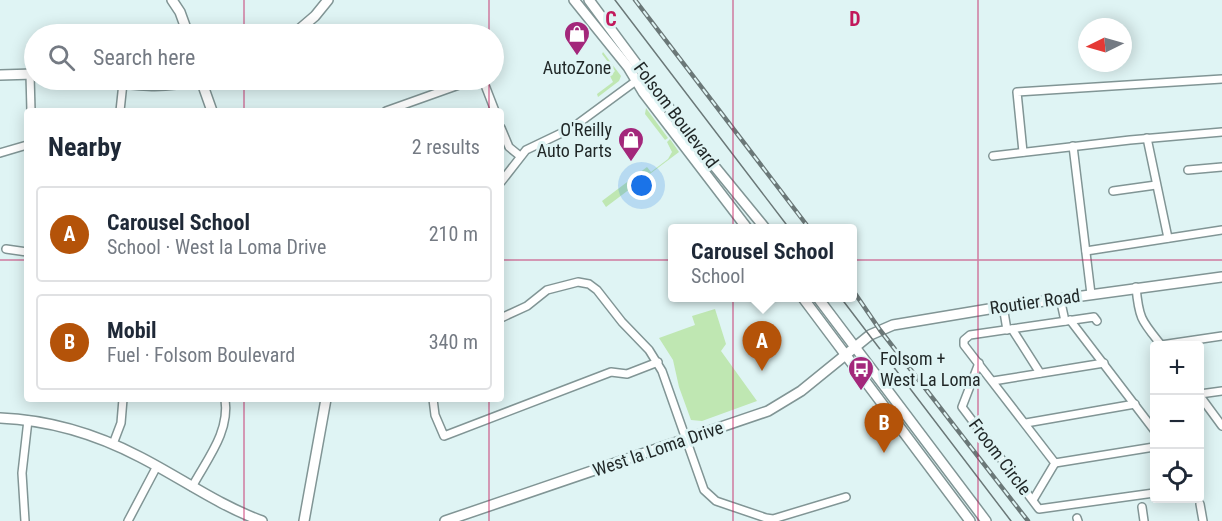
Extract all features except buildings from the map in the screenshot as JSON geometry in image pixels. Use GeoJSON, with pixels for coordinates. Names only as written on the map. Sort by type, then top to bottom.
{"type":"FeatureCollection","features":[{"type":"Feature","properties":{"kind":"street"},"geometry":{"type":"LineString","coordinates":[[172,0],[185,24]]}},
{"type":"Feature","properties":{"kind":"street"},"geometry":{"type":"LineString","coordinates":[[306,24],[328,0]]}},
{"type":"Feature","properties":{"kind":"street","name":"Folsom Boulevard"},"geometry":{"type":"LineString","coordinates":[[574,0],[762,224]]}},
{"type":"Feature","properties":{"kind":"street","name":"Folsom Boulevard"},"geometry":{"type":"LineString","coordinates":[[589,0],[640,77],[744,224]]}},
{"type":"Feature","properties":{"kind":"street"},"geometry":{"type":"LineString","coordinates":[[0,75],[24,74]]}},
{"type":"Feature","properties":{"kind":"street"},"geometry":{"type":"LineString","coordinates":[[504,178],[520,156],[535,144],[572,129],[640,77]]}},
{"type":"Feature","properties":{"kind":"street"},"geometry":{"type":"LineString","coordinates":[[1023,152],[1017,92],[1222,78]]}},
{"type":"Feature","properties":{"kind":"street"},"geometry":{"type":"LineString","coordinates":[[31,108],[32,90]]}},
{"type":"Feature","properties":{"kind":"street"},"geometry":{"type":"LineString","coordinates":[[120,108],[122,90]]}},
{"type":"Feature","properties":{"kind":"street"},"geometry":{"type":"LineString","coordinates":[[205,90],[211,108]]}},
{"type":"Feature","properties":{"kind":"street"},"geometry":{"type":"LineString","coordinates":[[394,108],[445,90]]}},
{"type":"Feature","properties":{"kind":"street"},"geometry":{"type":"LineString","coordinates":[[487,90],[494,108]]}},
{"type":"Feature","properties":{"kind":"street"},"geometry":{"type":"LineString","coordinates":[[993,156],[1147,138],[1222,132]]}},
{"type":"Feature","properties":{"kind":"street"},"geometry":{"type":"LineString","coordinates":[[504,135],[509,147],[520,156]]}},
{"type":"Feature","properties":{"kind":"street"},"geometry":{"type":"LineString","coordinates":[[1147,138],[1168,238]]}},
{"type":"Feature","properties":{"kind":"street"},"geometry":{"type":"LineString","coordinates":[[0,153],[24,146]]}},
{"type":"Feature","properties":{"kind":"street"},"geometry":{"type":"LineString","coordinates":[[1073,146],[1091,294]]}},
{"type":"Feature","properties":{"kind":"street"},"geometry":{"type":"LineString","coordinates":[[1188,170],[1222,167]]}},
{"type":"Feature","properties":{"kind":"street"},"geometry":{"type":"LineString","coordinates":[[1113,191],[1156,186]]}},
{"type":"Feature","properties":{"kind":"street"},"geometry":{"type":"LineString","coordinates":[[1086,251],[1222,230]]}},
{"type":"Feature","properties":{"kind":"street"},"geometry":{"type":"LineString","coordinates":[[6,249],[24,252]]}},
{"type":"Feature","properties":{"kind":"street","name":"Routier Road"},"geometry":{"type":"LineString","coordinates":[[855,346],[870,335],[893,325],[1003,306],[1222,277]]}},
{"type":"Feature","properties":{"kind":"street"},"geometry":{"type":"LineString","coordinates":[[504,317],[527,306],[547,290],[578,282],[589,284],[597,290],[622,322],[650,350],[657,362],[704,490],[716,501],[773,519],[846,497]]}},
{"type":"Feature","properties":{"kind":"street"},"geometry":{"type":"LineString","coordinates":[[1136,287],[1141,319],[1158,341]]}},
{"type":"Feature","properties":{"kind":"street"},"geometry":{"type":"LineString","coordinates":[[1060,298],[1068,321],[1104,363],[1150,424]]}},
{"type":"Feature","properties":{"kind":"street"},"geometry":{"type":"LineString","coordinates":[[807,302],[970,521]]}},
{"type":"Feature","properties":{"kind":"street"},"geometry":{"type":"LineString","coordinates":[[822,302],[986,521]]}},
{"type":"Feature","properties":{"kind":"street"},"geometry":{"type":"LineString","coordinates":[[1003,306],[1009,329],[1040,374]]}},
{"type":"Feature","properties":{"kind":"street"},"geometry":{"type":"LineString","coordinates":[[1055,463],[964,345],[966,337],[1094,317],[1097,321]]}},
{"type":"Feature","properties":{"kind":"street"},"geometry":{"type":"LineString","coordinates":[[1188,341],[1222,336]]}},
{"type":"Feature","properties":{"kind":"street","name":"West la Loma Drive"},"geometry":{"type":"LineString","coordinates":[[445,521],[768,411],[801,391],[855,346]]}},
{"type":"Feature","properties":{"kind":"street"},"geometry":{"type":"LineString","coordinates":[[433,402],[435,415],[444,436],[611,372],[627,374],[657,362]]}},
{"type":"Feature","properties":{"kind":"street","name":"Froom Circle"},"geometry":{"type":"LineString","coordinates":[[979,363],[962,407],[1039,509],[1150,494]]}},
{"type":"Feature","properties":{"kind":"street"},"geometry":{"type":"LineString","coordinates":[[993,381],[1104,363]]}},
{"type":"Feature","properties":{"kind":"street"},"geometry":{"type":"LineString","coordinates":[[1204,394],[1222,391]]}},
{"type":"Feature","properties":{"kind":"street"},"geometry":{"type":"LineString","coordinates":[[1204,401],[1222,426]]}},
{"type":"Feature","properties":{"kind":"street"},"geometry":{"type":"LineString","coordinates":[[113,444],[121,423],[123,402]]}},
{"type":"Feature","properties":{"kind":"street"},"geometry":{"type":"LineString","coordinates":[[192,487],[220,437],[226,416],[225,402]]}},
{"type":"Feature","properties":{"kind":"street"},"geometry":{"type":"LineString","coordinates":[[304,521],[325,402]]}},
{"type":"Feature","properties":{"kind":"street"},"geometry":{"type":"LineString","coordinates":[[1026,423],[1135,404]]}},
{"type":"Feature","properties":{"kind":"street"},"geometry":{"type":"LineString","coordinates":[[0,417],[28,420],[75,430],[113,444],[192,487],[262,521]]}},
{"type":"Feature","properties":{"kind":"street"},"geometry":{"type":"LineString","coordinates":[[25,521],[22,473],[28,420]]}},
{"type":"Feature","properties":{"kind":"street"},"geometry":{"type":"LineString","coordinates":[[1055,463],[1150,448]]}},
{"type":"Feature","properties":{"kind":"street"},"geometry":{"type":"LineString","coordinates":[[922,458],[935,464],[952,485],[960,488]]}},
{"type":"Feature","properties":{"kind":"street"},"geometry":{"type":"LineString","coordinates":[[1033,500],[1055,463]]}},
{"type":"Feature","properties":{"kind":"street"},"geometry":{"type":"LineString","coordinates":[[128,521],[157,466]]}},
{"type":"Feature","properties":{"kind":"street"},"geometry":{"type":"LineString","coordinates":[[1200,504],[1203,521]]}},
{"type":"Feature","properties":{"kind":"street"},"geometry":{"type":"LineString","coordinates":[[1142,507],[1144,521]]}},
{"type":"Feature","properties":{"kind":"green space"},"geometry":{"type":"Polygon","coordinates":[[[603,52],[621,76],[619,81],[598,97],[597,94],[613,82],[610,76],[615,71],[602,54],[603,52]]]}},
{"type":"Feature","properties":{"kind":"green space"},"geometry":{"type":"Polygon","coordinates":[[[646,108],[668,138],[665,140],[645,114],[646,108]]]}},
{"type":"Feature","properties":{"kind":"green space"},"geometry":{"type":"Polygon","coordinates":[[[670,139],[679,152],[606,207],[602,201],[647,167],[651,172],[668,159],[672,152],[667,142],[670,139]]]}},
{"type":"Feature","properties":{"kind":"green space"},"geometry":{"type":"Polygon","coordinates":[[[715,309],[726,344],[721,351],[757,401],[702,421],[691,420],[679,387],[673,360],[659,338],[695,325],[692,316],[715,309]]]}},
{"type":"Feature","properties":{"kind":"tram line"},"geometry":{"type":"LineString","coordinates":[[615,0],[786,224]]}},
{"type":"Feature","properties":{"kind":"tram line"},"geometry":{"type":"LineString","coordinates":[[844,302],[1011,521]]}},
{"type":"Feature","properties":{"kind":"railway"},"geometry":{"type":"LineString","coordinates":[[635,0],[806,224]]}},
{"type":"Feature","properties":{"kind":"railway"},"geometry":{"type":"LineString","coordinates":[[857,296],[880,330],[1028,521]]}},
{"type":"Feature","properties":{"kind":"place","name":"AutoZone"},"geometry":{"type":"Point","coordinates":[577,57]}},
{"type":"Feature","properties":{"kind":"place","name":"O'Reilly Auto Parts"},"geometry":{"type":"Point","coordinates":[631,163]}},
{"type":"Feature","properties":{"kind":"place","name":"Carousel School"},"geometry":{"type":"Point","coordinates":[762,371]}},
{"type":"Feature","properties":{"kind":"place","name":"Folsom + West La Loma"},"geometry":{"type":"Point","coordinates":[861,392]}},
{"type":"Feature","properties":{"kind":"place","name":"Mobil"},"geometry":{"type":"Point","coordinates":[884,453]}}]}
